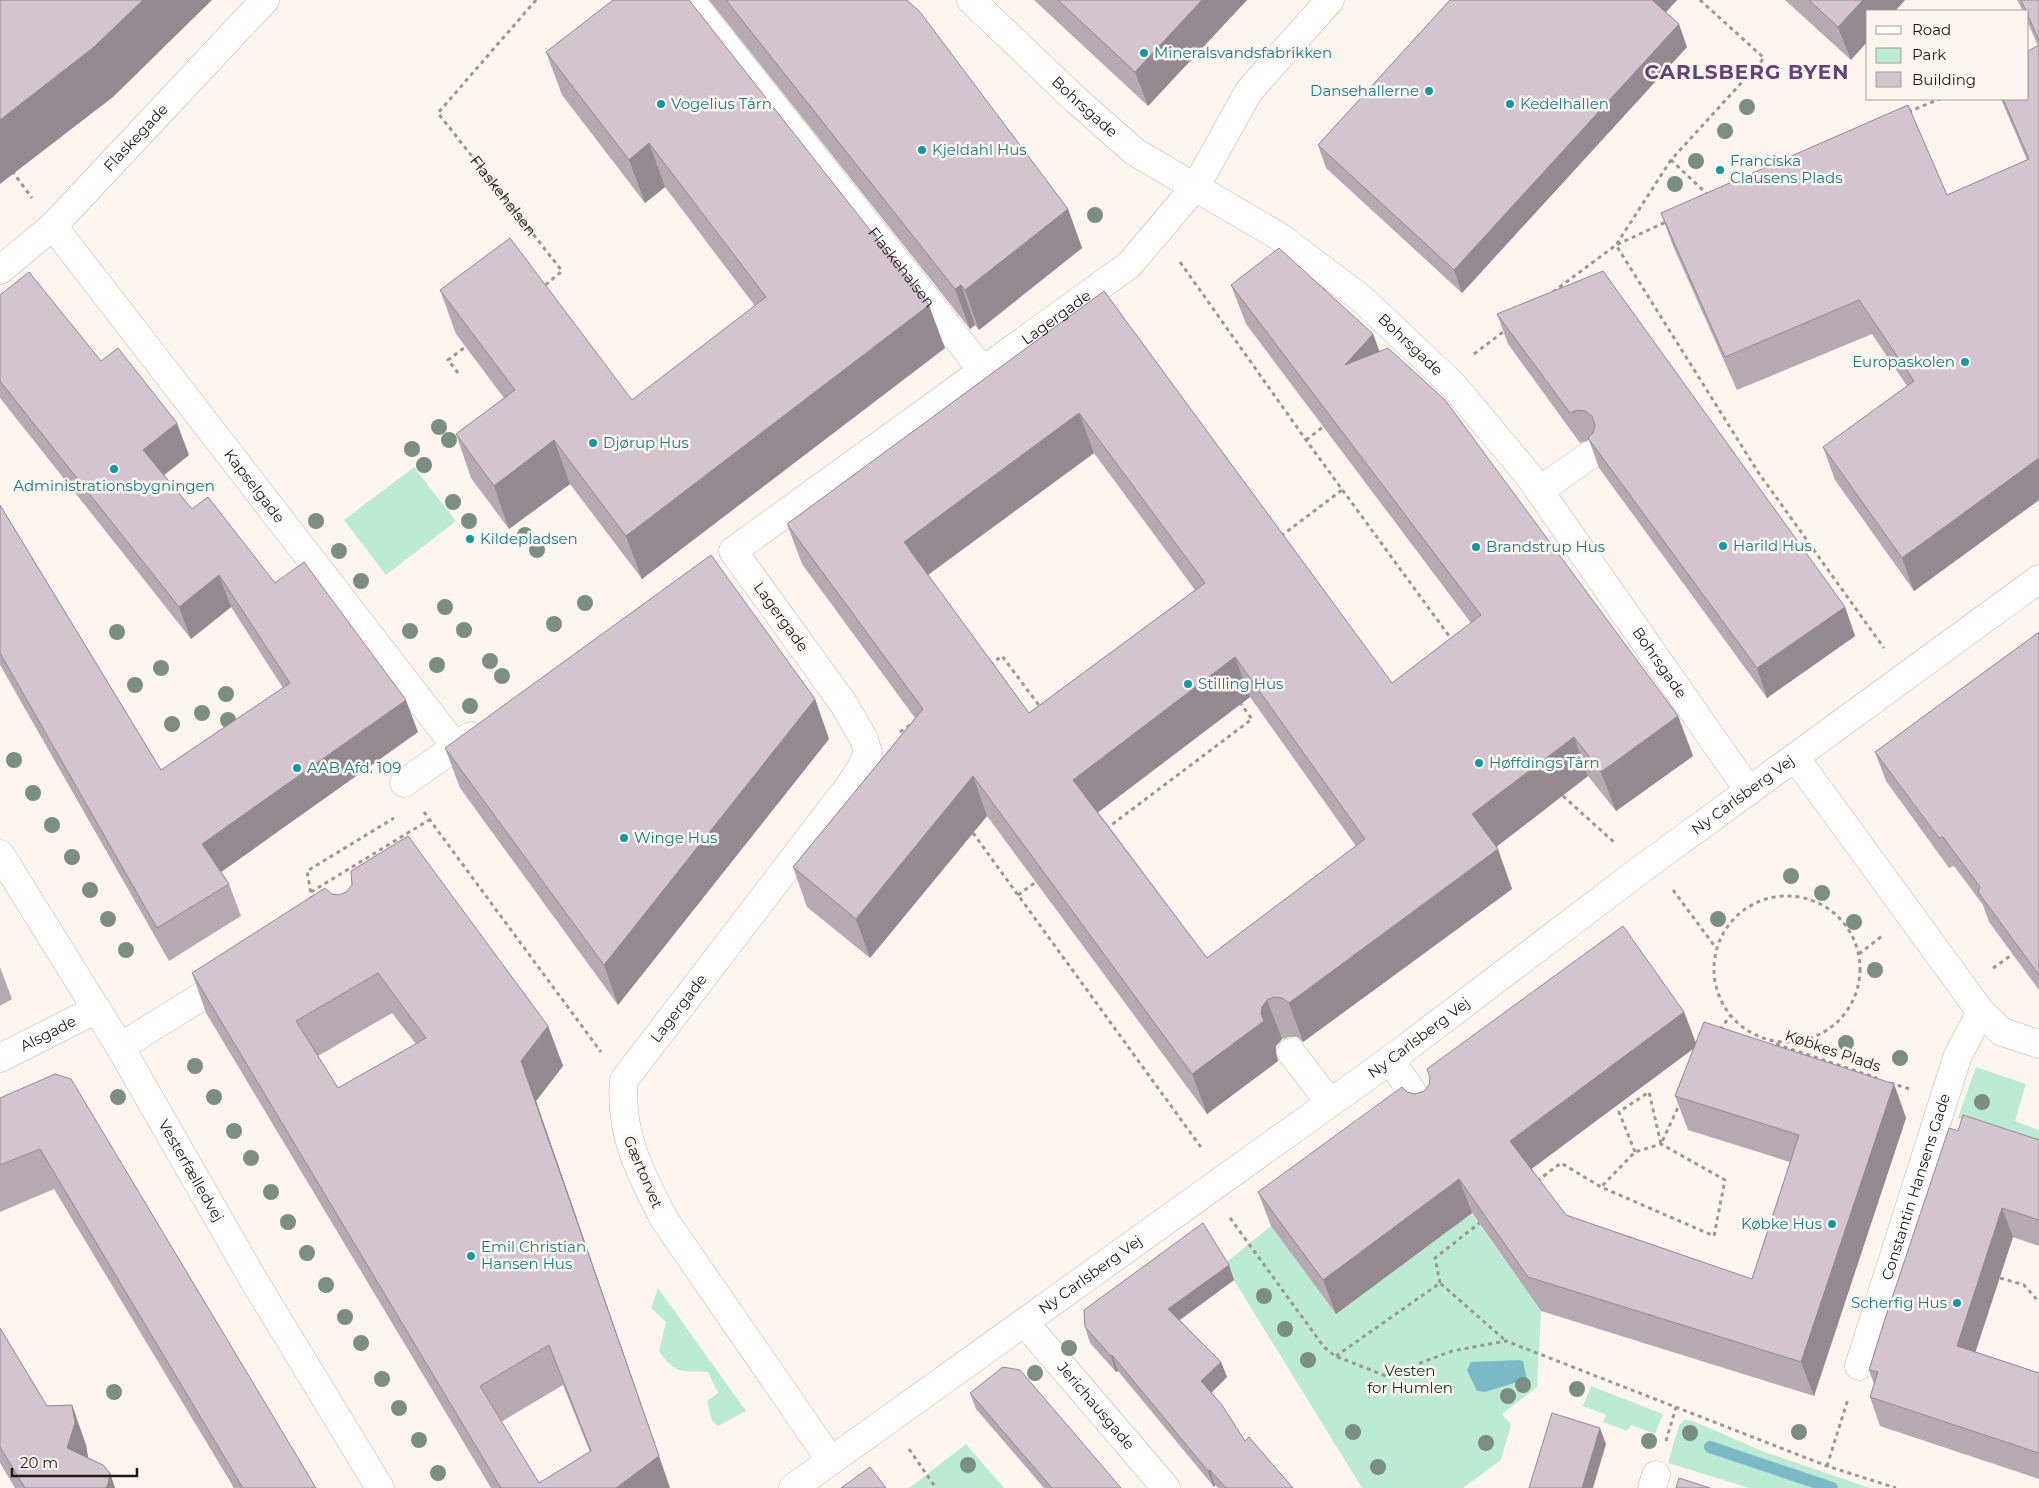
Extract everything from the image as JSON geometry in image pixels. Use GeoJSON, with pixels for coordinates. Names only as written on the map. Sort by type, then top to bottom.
{"type":"FeatureCollection","features":[{"type":"Feature","properties":{"kind":"street","name":"Flaskegade"},"geometry":{"type":"LineString","coordinates":[[0,270],[53,226],[265,0]]}},
{"type":"Feature","properties":{"kind":"street","name":"Flaskehalsen"},"geometry":{"type":"LineString","coordinates":[[690,0],[983,370]]}},
{"type":"Feature","properties":{"kind":"street","name":"Bohrsgade"},"geometry":{"type":"LineString","coordinates":[[971,0],[1076,100],[1135,152],[1196,186],[1280,237],[1362,299],[1445,378],[1539,491],[1749,791]]}},
{"type":"Feature","properties":{"kind":"street"},"geometry":{"type":"LineString","coordinates":[[1196,186],[1249,91],[1330,0]]}},
{"type":"Feature","properties":{"kind":"street","name":"Lagergade"},"geometry":{"type":"LineString","coordinates":[[624,1080],[850,785],[868,753],[864,739],[843,703],[733,550],[1129,264],[1196,186]]}},
{"type":"Feature","properties":{"kind":"street","name":"Kapselgade"},"geometry":{"type":"LineString","coordinates":[[53,226],[456,747]]}},
{"type":"Feature","properties":{"kind":"street"},"geometry":{"type":"LineString","coordinates":[[1539,491],[1590,456]]}},
{"type":"Feature","properties":{"kind":"street"},"geometry":{"type":"LineString","coordinates":[[710,567],[733,550]]}},
{"type":"Feature","properties":{"kind":"street","name":"Ny Carlsberg Vej"},"geometry":{"type":"LineString","coordinates":[[793,1488],[1390,1060],[1647,865],[2038,580]]}},
{"type":"Feature","properties":{"kind":"street"},"geometry":{"type":"LineString","coordinates":[[404,783],[488,724]]}},
{"type":"Feature","properties":{"kind":"street"},"geometry":{"type":"LineString","coordinates":[[1796,757],[1981,1012],[2002,1032],[2039,1044]]}},
{"type":"Feature","properties":{"kind":"street","name":"Vesterfælledvej"},"geometry":{"type":"LineString","coordinates":[[0,854],[120,1047],[253,1279],[380,1488]]}},
{"type":"Feature","properties":{"kind":"street"},"geometry":{"type":"LineString","coordinates":[[120,1047],[251,965]]}},
{"type":"Feature","properties":{"kind":"street","name":"Alsgade"},"geometry":{"type":"LineString","coordinates":[[0,1058],[97,1009]]}},
{"type":"Feature","properties":{"kind":"street","name":"Constantin Hansens Gade"},"geometry":{"type":"LineString","coordinates":[[1859,1366],[1958,1055],[1981,1012]]}},
{"type":"Feature","properties":{"kind":"street"},"geometry":{"type":"LineString","coordinates":[[1291,1052],[1330,1102]]}},
{"type":"Feature","properties":{"kind":"street"},"geometry":{"type":"LineString","coordinates":[[1390,1060],[1426,1113]]}},
{"type":"Feature","properties":{"kind":"street","name":"Gærtorvet"},"geometry":{"type":"LineString","coordinates":[[624,1080],[622,1098],[626,1131],[645,1183],[664,1219],[831,1461]]}},
{"type":"Feature","properties":{"kind":"street","name":"Jerichausgade"},"geometry":{"type":"LineString","coordinates":[[1025,1323],[1166,1488]]}},
{"type":"Feature","properties":{"kind":"path","name":"Flaskehalsen"},"geometry":{"type":"LineString","coordinates":[[534,294],[562,271],[438,113],[536,0]]}},
{"type":"Feature","properties":{"kind":"path"},"geometry":{"type":"LineString","coordinates":[[1616,245],[1670,160],[1764,58],[1700,0]]}},
{"type":"Feature","properties":{"kind":"path"},"geometry":{"type":"LineString","coordinates":[[1907,113],[1938,100]]}},
{"type":"Feature","properties":{"kind":"path"},"geometry":{"type":"LineString","coordinates":[[1670,160],[1714,201]]}},
{"type":"Feature","properties":{"kind":"path"},"geometry":{"type":"LineString","coordinates":[[12,170],[53,226]]}},
{"type":"Feature","properties":{"kind":"path"},"geometry":{"type":"LineString","coordinates":[[1549,295],[1616,245],[1670,221]]}},
{"type":"Feature","properties":{"kind":"path"},"geometry":{"type":"LineString","coordinates":[[1158,230],[1306,440],[1457,648]]}},
{"type":"Feature","properties":{"kind":"path"},"geometry":{"type":"LineString","coordinates":[[1616,245],[1758,472],[1904,678]]}},
{"type":"Feature","properties":{"kind":"path"},"geometry":{"type":"LineString","coordinates":[[1445,378],[1511,325]]}},
{"type":"Feature","properties":{"kind":"path"},"geometry":{"type":"LineString","coordinates":[[458,373],[448,360],[473,340]]}},
{"type":"Feature","properties":{"kind":"path"},"geometry":{"type":"LineString","coordinates":[[1306,440],[1323,427]]}},
{"type":"Feature","properties":{"kind":"path"},"geometry":{"type":"LineString","coordinates":[[1274,542],[1342,490]]}},
{"type":"Feature","properties":{"kind":"path"},"geometry":{"type":"LineString","coordinates":[[983,670],[1002,656],[1047,715]]}},
{"type":"Feature","properties":{"kind":"path"},"geometry":{"type":"LineString","coordinates":[[1099,835],[1252,719],[1241,704]]}},
{"type":"Feature","properties":{"kind":"path"},"geometry":{"type":"LineString","coordinates":[[900,732],[916,720]]}},
{"type":"Feature","properties":{"kind":"path"},"geometry":{"type":"LineString","coordinates":[[404,783],[429,820],[601,1052],[624,1080]]}},
{"type":"Feature","properties":{"kind":"path"},"geometry":{"type":"LineString","coordinates":[[1563,796],[1647,865],[1716,948]]}},
{"type":"Feature","properties":{"kind":"path"},"geometry":{"type":"LineString","coordinates":[[314,908],[307,871],[396,818]]}},
{"type":"Feature","properties":{"kind":"path"},"geometry":{"type":"LineString","coordinates":[[311,892],[429,820]]}},
{"type":"Feature","properties":{"kind":"path"},"geometry":{"type":"LineString","coordinates":[[973,833],[1018,895],[1217,1184],[1324,1347],[1335,1356],[1386,1376],[1452,1351],[1506,1341]]}},
{"type":"Feature","properties":{"kind":"path"},"geometry":{"type":"LineString","coordinates":[[1018,895],[1036,882]]}},
{"type":"Feature","properties":{"kind":"path","name":"Købkes Plads"},"geometry":{"type":"LineString","coordinates":[[1771,1042],[1796,1043],[1819,1036],[1839,1022],[1853,1002],[1860,978],[1859,954],[1850,931],[1834,913],[1814,901],[1790,896],[1766,898],[1745,909],[1727,926],[1716,948],[1713,971],[1718,995],[1730,1016],[1748,1032],[1771,1042],[1880,1079]]}},
{"type":"Feature","properties":{"kind":"path"},"geometry":{"type":"LineString","coordinates":[[1715,1037],[1730,1016]]}},
{"type":"Feature","properties":{"kind":"path","name":"Købkes Plads"},"geometry":{"type":"LineString","coordinates":[[1889,1082],[1944,1101]]}},
{"type":"Feature","properties":{"kind":"path"},"geometry":{"type":"LineString","coordinates":[[1635,1152],[1619,1112],[1649,1092],[1661,1144]]}},
{"type":"Feature","properties":{"kind":"path"},"geometry":{"type":"LineString","coordinates":[[1661,1144],[1682,1101]]}},
{"type":"Feature","properties":{"kind":"path"},"geometry":{"type":"LineString","coordinates":[[1534,1183],[1561,1163],[1601,1187],[1714,1236],[1725,1180],[1661,1144],[1635,1152],[1601,1187]]}},
{"type":"Feature","properties":{"kind":"path"},"geometry":{"type":"LineString","coordinates":[[1486,1218],[1435,1258],[1440,1282],[1506,1341],[1827,1466],[1896,1488]]}},
{"type":"Feature","properties":{"kind":"path"},"geometry":{"type":"LineString","coordinates":[[2000,1278],[2024,1285],[2039,1302]]}},
{"type":"Feature","properties":{"kind":"path"},"geometry":{"type":"LineString","coordinates":[[1335,1356],[1440,1282]]}},
{"type":"Feature","properties":{"kind":"path"},"geometry":{"type":"LineString","coordinates":[[1827,1466],[1859,1366]]}},
{"type":"Feature","properties":{"kind":"path"},"geometry":{"type":"LineString","coordinates":[[888,1420],[936,1488]]}},
{"type":"Feature","properties":{"kind":"green space"},"geometry":{"type":"Polygon","coordinates":[[[414,467],[456,521],[386,575],[344,520],[414,467]]]}},
{"type":"Feature","properties":{"kind":"green space"},"geometry":{"type":"Polygon","coordinates":[[[1976,1067],[2026,1084],[2015,1121],[2039,1130],[2039,1146],[1958,1118],[1976,1067]]]}},
{"type":"Feature","properties":{"kind":"green space","name":"Vesten for Humlen"},"geometry":{"type":"Polygon","coordinates":[[[1471,1213],[1541,1311],[1537,1387],[1502,1414],[1511,1425],[1501,1460],[1463,1488],[1362,1488],[1224,1264],[1271,1226],[1336,1314],[1471,1213]]]}},
{"type":"Feature","properties":{"kind":"green space"},"geometry":{"type":"Polygon","coordinates":[[[658,1288],[746,1411],[718,1426],[712,1421],[707,1401],[718,1393],[708,1372],[692,1372],[675,1368],[659,1351],[666,1322],[651,1308],[658,1288]]]}},
{"type":"Feature","properties":{"kind":"green space"},"geometry":{"type":"Polygon","coordinates":[[[1591,1386],[1663,1414],[1655,1434],[1631,1425],[1627,1431],[1603,1422],[1606,1415],[1583,1406],[1591,1386]]]}},
{"type":"Feature","properties":{"kind":"green space"},"geometry":{"type":"Polygon","coordinates":[[[1684,1420],[1693,1421],[1762,1451],[1870,1488],[1749,1488],[1668,1463],[1679,1425],[1684,1420]]]}},
{"type":"Feature","properties":{"kind":"green space"},"geometry":{"type":"Polygon","coordinates":[[[966,1444],[1004,1488],[909,1488],[966,1444]]]}},
{"type":"Feature","properties":{"kind":"water"},"geometry":{"type":"Polygon","coordinates":[[[1523,1361],[1527,1379],[1485,1392],[1477,1391],[1467,1370],[1471,1362],[1523,1361]]]}},
{"type":"Feature","properties":{"kind":"building"},"geometry":{"type":"Polygon","coordinates":[[[0,0],[143,0],[94,47],[0,120],[0,0]]]}},
{"type":"Feature","properties":{"kind":"building"},"geometry":{"type":"Polygon","coordinates":[[[613,0],[689,0],[929,305],[626,536],[554,440],[494,486],[456,434],[515,390],[440,290],[510,238],[632,400],[766,297],[649,143],[629,160],[546,52],[613,0]]]}},
{"type":"Feature","properties":{"kind":"building","name":"Kjeldahl Hus"},"geometry":{"type":"Polygon","coordinates":[[[726,0],[907,0],[920,12],[1068,209],[965,290],[961,285],[955,289],[726,0]]]}},
{"type":"Feature","properties":{"kind":"building"},"geometry":{"type":"Polygon","coordinates":[[[1058,0],[1202,0],[1135,72],[1058,0]]]}},
{"type":"Feature","properties":{"kind":"building","name":"Kedelhallen"},"geometry":{"type":"Polygon","coordinates":[[[1450,0],[1652,0],[1679,24],[1454,270],[1318,145],[1450,0]]]}},
{"type":"Feature","properties":{"kind":"building"},"geometry":{"type":"Polygon","coordinates":[[[1809,0],[1863,0],[1838,27],[1809,0]]]}},
{"type":"Feature","properties":{"kind":"building"},"geometry":{"type":"Polygon","coordinates":[[[2021,0],[2039,0],[2039,40],[2029,18],[2029,10],[2026,10],[2021,0]]]}},
{"type":"Feature","properties":{"kind":"building","name":"Europaskolen"},"geometry":{"type":"Polygon","coordinates":[[[2039,45],[2039,458],[1902,558],[1823,447],[1914,381],[1859,300],[1725,357],[1661,213],[1908,105],[1947,195],[2029,159],[2003,100],[2029,100],[2029,50],[2039,45]]]}},
{"type":"Feature","properties":{"kind":"building"},"geometry":{"type":"Polygon","coordinates":[[[1279,248],[1373,334],[1345,365],[1388,348],[1445,400],[1678,716],[1601,772],[1574,737],[1472,814],[1498,849],[1289,1003],[1282,998],[1274,997],[1267,1000],[1262,1007],[1261,1014],[1264,1021],[1192,1074],[973,776],[856,919],[793,867],[923,709],[787,524],[1104,291],[1392,683],[1481,615],[1231,285],[1279,248]],[[1079,413],[904,542],[1029,713],[1205,583],[1079,413]],[[1235,657],[1073,780],[1207,958],[1365,839],[1235,657]]]}},
{"type":"Feature","properties":{"kind":"building","name":"Harild Hus"},"geometry":{"type":"Polygon","coordinates":[[[1603,271],[1845,607],[1757,668],[1588,438],[1593,433],[1595,425],[1592,416],[1585,411],[1578,410],[1570,413],[1497,314],[1603,271]]]}},
{"type":"Feature","properties":{"kind":"building"},"geometry":{"type":"Polygon","coordinates":[[[29,272],[101,361],[118,348],[177,423],[143,450],[192,509],[208,497],[275,583],[304,562],[406,700],[202,844],[229,884],[157,928],[0,653],[0,505],[161,770],[290,683],[219,575],[179,607],[0,381],[0,295],[29,272]]]}},
{"type":"Feature","properties":{"kind":"building","name":"Winge Hus"},"geometry":{"type":"Polygon","coordinates":[[[711,555],[815,699],[604,965],[445,748],[711,555]]]}},
{"type":"Feature","properties":{"kind":"building"},"geometry":{"type":"Polygon","coordinates":[[[2039,632],[2039,975],[1978,892],[1980,887],[1943,837],[1939,838],[1875,752],[2039,632]]]}},
{"type":"Feature","properties":{"kind":"building","name":"Emil Christian Hansen Hus"},"geometry":{"type":"Polygon","coordinates":[[[408,836],[548,1026],[521,1061],[659,1456],[616,1488],[501,1488],[192,973],[325,888],[332,894],[339,895],[346,892],[352,885],[351,871],[408,836]],[[378,973],[296,1021],[338,1088],[426,1038],[378,973]],[[549,1345],[480,1386],[539,1483],[591,1451],[549,1345]]]}},
{"type":"Feature","properties":{"kind":"building"},"geometry":{"type":"Polygon","coordinates":[[[1623,926],[1684,1012],[1510,1141],[1566,1215],[1752,1279],[1799,1135],[1675,1096],[1704,1022],[1894,1084],[1801,1362],[1528,1277],[1459,1179],[1323,1280],[1258,1192],[1402,1087],[1407,1092],[1415,1094],[1424,1091],[1429,1085],[1430,1078],[1427,1069],[1623,926]]]}},
{"type":"Feature","properties":{"kind":"building"},"geometry":{"type":"Polygon","coordinates":[[[55,1074],[71,1079],[316,1488],[243,1488],[40,1149],[0,1165],[0,1098],[55,1074]]]}},
{"type":"Feature","properties":{"kind":"building","name":"Scherfig Hus"},"geometry":{"type":"Polygon","coordinates":[[[1963,1115],[2039,1140],[2039,1220],[2002,1208],[1957,1346],[2039,1373],[2039,1453],[1870,1397],[1878,1372],[1869,1370],[1884,1322],[1949,1128],[1958,1131],[1963,1115]]]}},
{"type":"Feature","properties":{"kind":"building"},"geometry":{"type":"Polygon","coordinates":[[[1203,1223],[1229,1265],[1168,1309],[1221,1362],[1201,1381],[1222,1405],[1245,1441],[1249,1437],[1293,1488],[1226,1488],[1210,1470],[1208,1471],[1112,1355],[1085,1327],[1084,1310],[1203,1223]]]}},
{"type":"Feature","properties":{"kind":"building"},"geometry":{"type":"Polygon","coordinates":[[[0,1328],[47,1406],[72,1405],[75,1423],[67,1448],[103,1465],[110,1473],[106,1488],[25,1488],[0,1447],[0,1328]]]}},
{"type":"Feature","properties":{"kind":"building"},"geometry":{"type":"Polygon","coordinates":[[[1003,1367],[1020,1370],[1121,1488],[1052,1488],[970,1393],[1003,1367]]]}},
{"type":"Feature","properties":{"kind":"building"},"geometry":{"type":"Polygon","coordinates":[[[1552,1413],[1600,1428],[1582,1488],[1529,1488],[1552,1413]]]}},
{"type":"Feature","properties":{"kind":"building"},"geometry":{"type":"Polygon","coordinates":[[[870,1467],[886,1488],[841,1488],[870,1467]]]}},
{"type":"Feature","properties":{"kind":"building"},"geometry":{"type":"Polygon","coordinates":[[[1679,1478],[1710,1488],[1676,1488],[1679,1478]]]}},
{"type":"Feature","properties":{"kind":"waterway"},"geometry":{"type":"LineString","coordinates":[[1710,1447],[1832,1488]]}},
{"type":"Feature","properties":{"kind":"place","name":"Mineralsvandsfabrikken"},"geometry":{"type":"Point","coordinates":[1144,53]}},
{"type":"Feature","properties":{"kind":"place","name":"Dansehallerne"},"geometry":{"type":"Point","coordinates":[1429,91]}},
{"type":"Feature","properties":{"kind":"place","name":"Vogelius Tårn"},"geometry":{"type":"Point","coordinates":[661,104]}},
{"type":"Feature","properties":{"kind":"place","name":"Kedelhallen"},"geometry":{"type":"Point","coordinates":[1510,104]}},
{"type":"Feature","properties":{"kind":"place","name":"Kjeldahl Hus"},"geometry":{"type":"Point","coordinates":[922,150]}},
{"type":"Feature","properties":{"kind":"place","name":"Franciska Clausens Plads"},"geometry":{"type":"Point","coordinates":[1720,170]}},
{"type":"Feature","properties":{"kind":"place","name":"Europaskolen"},"geometry":{"type":"Point","coordinates":[1965,362]}},
{"type":"Feature","properties":{"kind":"place","name":"Djørup Hus"},"geometry":{"type":"Point","coordinates":[593,443]}},
{"type":"Feature","properties":{"kind":"place","name":"Administrationsbygningen"},"geometry":{"type":"Point","coordinates":[114,469]}},
{"type":"Feature","properties":{"kind":"place","name":"Kildepladsen"},"geometry":{"type":"Point","coordinates":[470,539]}},
{"type":"Feature","properties":{"kind":"place","name":"Harild Hus"},"geometry":{"type":"Point","coordinates":[1723,546]}},
{"type":"Feature","properties":{"kind":"place","name":"Brandstrup Hus"},"geometry":{"type":"Point","coordinates":[1476,547]}},
{"type":"Feature","properties":{"kind":"place","name":"Stilling Hus"},"geometry":{"type":"Point","coordinates":[1188,684]}},
{"type":"Feature","properties":{"kind":"place","name":"Høffdings Tårn"},"geometry":{"type":"Point","coordinates":[1479,763]}},
{"type":"Feature","properties":{"kind":"place","name":"AAB Afd. 109"},"geometry":{"type":"Point","coordinates":[297,768]}},
{"type":"Feature","properties":{"kind":"place","name":"Winge Hus"},"geometry":{"type":"Point","coordinates":[624,838]}},
{"type":"Feature","properties":{"kind":"place","name":"Købke Hus"},"geometry":{"type":"Point","coordinates":[1832,1224]}},
{"type":"Feature","properties":{"kind":"place","name":"Emil Christian Hansen Hus"},"geometry":{"type":"Point","coordinates":[471,1256]}},
{"type":"Feature","properties":{"kind":"place","name":"Scherfig Hus"},"geometry":{"type":"Point","coordinates":[1957,1303]}},
{"type":"Feature","properties":{"kind":"district","name":"CARLSBERG BYEN"},"geometry":{"type":"Point","coordinates":[1747,72]}}]}
